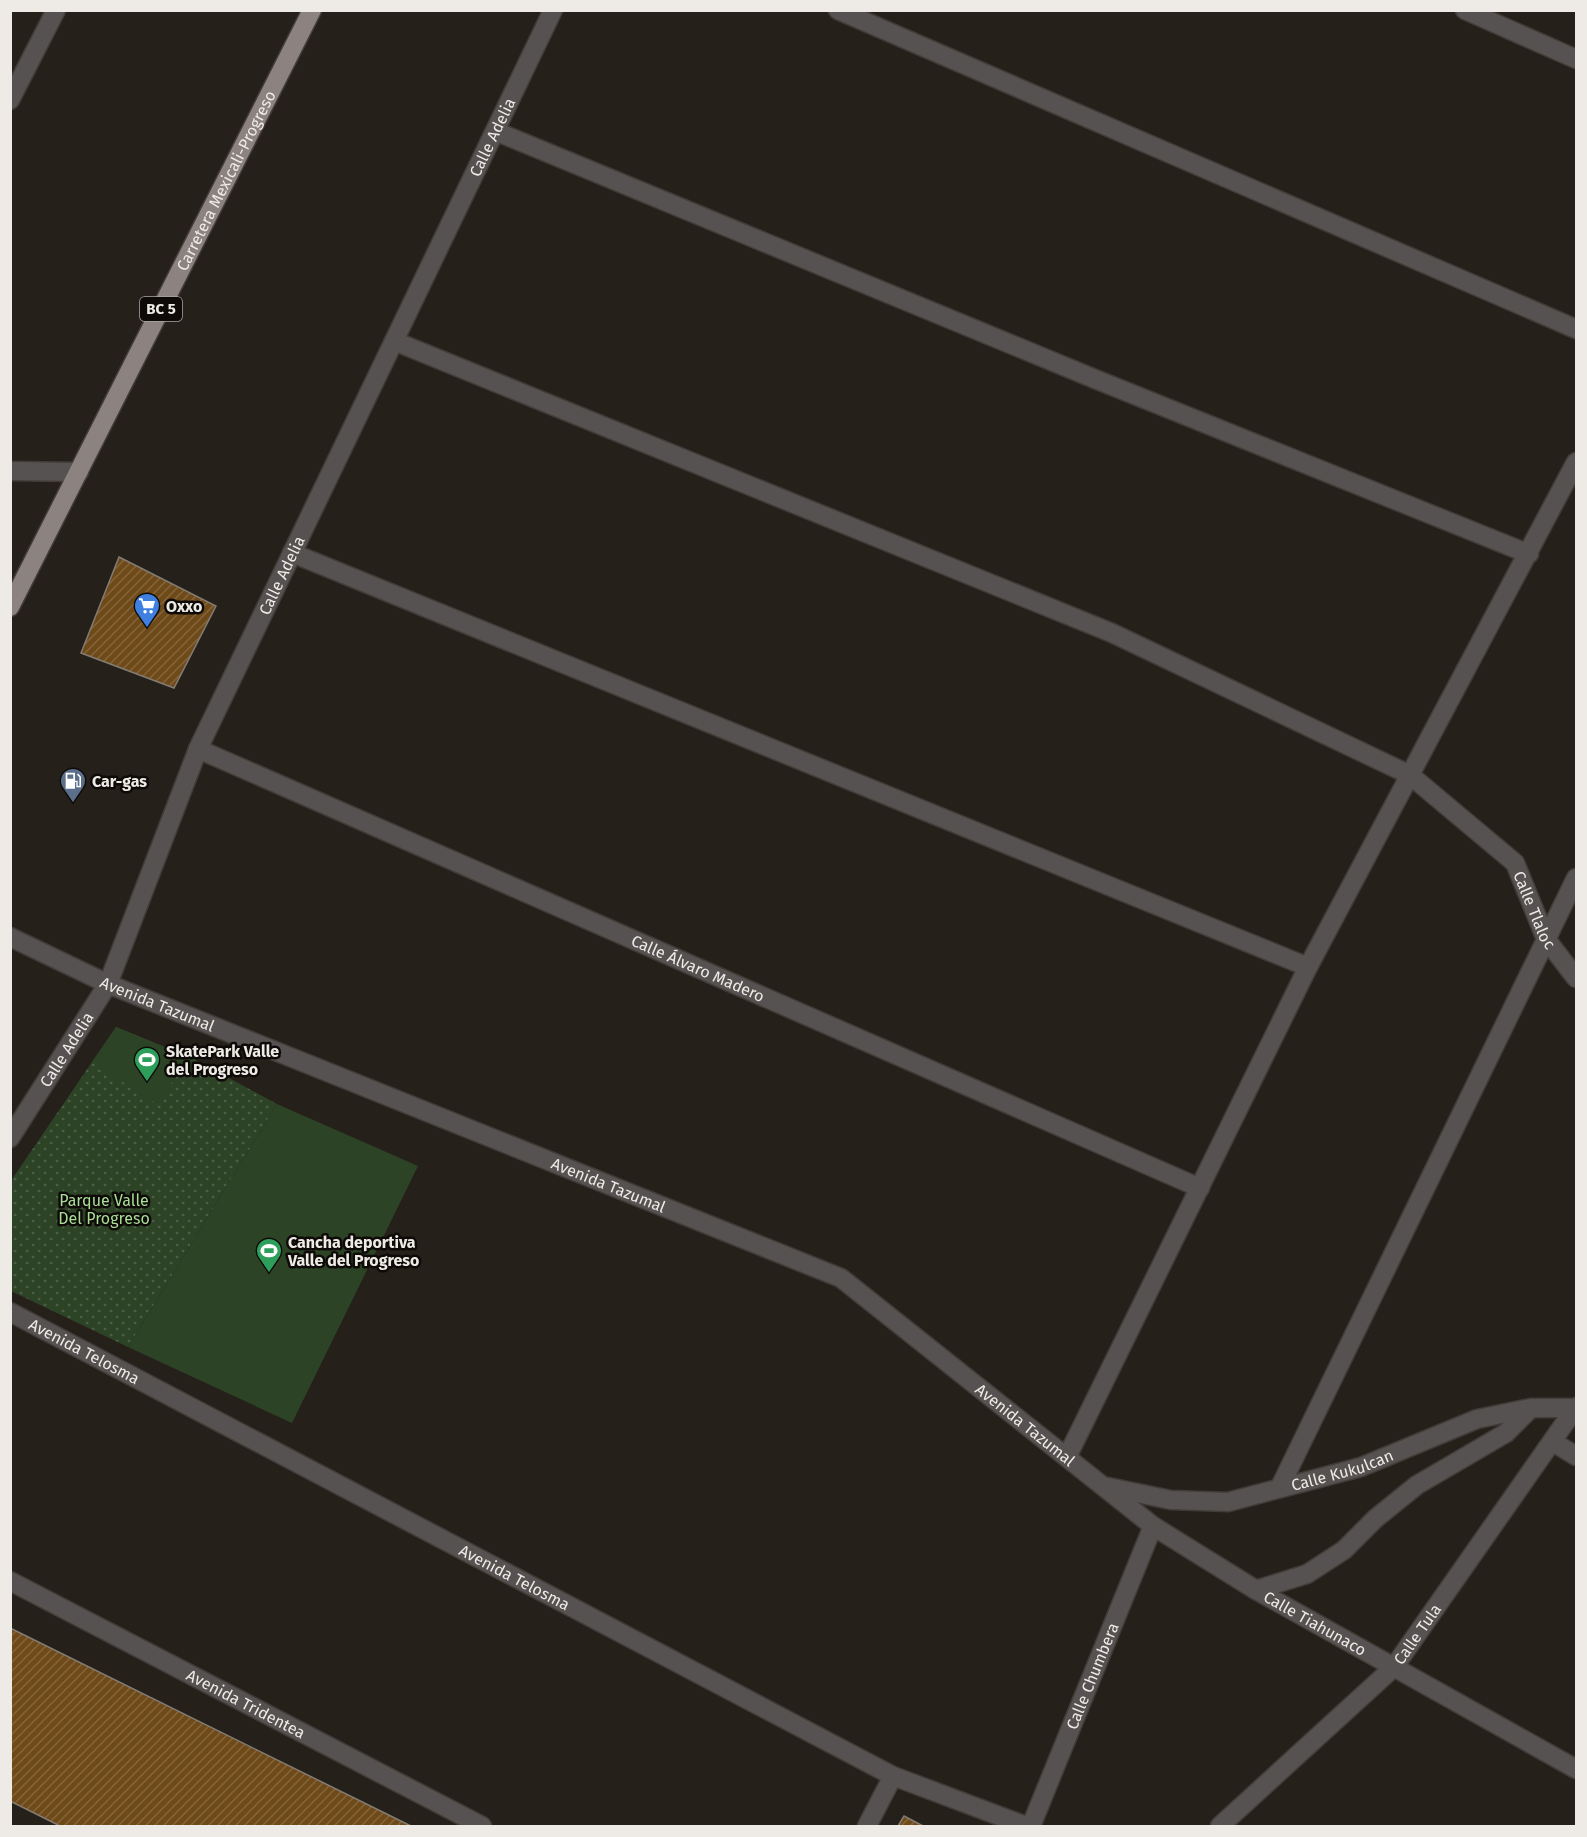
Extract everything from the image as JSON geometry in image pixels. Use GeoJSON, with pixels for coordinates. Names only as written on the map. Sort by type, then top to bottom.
{"type":"FeatureCollection","features":[{"type":"Feature","properties":{"kind":"main road","name":"Carretera Mexicali-Progreso"},"geometry":{"type":"LineString","coordinates":[[10,607],[312,10]]}},
{"type":"Feature","properties":{"kind":"street"},"geometry":{"type":"LineString","coordinates":[[10,100],[56,10]]}},
{"type":"Feature","properties":{"kind":"street","name":"Calle Adelia"},"geometry":{"type":"LineString","coordinates":[[10,1138],[108,984],[198,748],[554,10]]}},
{"type":"Feature","properties":{"kind":"street"},"geometry":{"type":"LineString","coordinates":[[838,10],[1576,329]]}},
{"type":"Feature","properties":{"kind":"street"},"geometry":{"type":"LineString","coordinates":[[1465,10],[1576,59]]}},
{"type":"Feature","properties":{"kind":"street"},"geometry":{"type":"LineString","coordinates":[[495,131],[1095,379],[1529,554]]}},
{"type":"Feature","properties":{"kind":"street","name":"Calle Tlaloc"},"geometry":{"type":"LineString","coordinates":[[394,341],[1112,633],[1410,776],[1515,863],[1546,939],[1576,978]]}},
{"type":"Feature","properties":{"kind":"street"},"geometry":{"type":"LineString","coordinates":[[1066,1457],[1308,967],[1576,462]]}},
{"type":"Feature","properties":{"kind":"street"},"geometry":{"type":"LineString","coordinates":[[10,471],[79,472]]}},
{"type":"Feature","properties":{"kind":"street"},"geometry":{"type":"LineString","coordinates":[[292,553],[1308,967]]}},
{"type":"Feature","properties":{"kind":"street","name":"Calle Álvaro Madero"},"geometry":{"type":"LineString","coordinates":[[198,748],[1200,1188]]}},
{"type":"Feature","properties":{"kind":"street"},"geometry":{"type":"LineString","coordinates":[[1280,1488],[1576,878]]}},
{"type":"Feature","properties":{"kind":"street","name":"Avenida Tazumal"},"geometry":{"type":"LineString","coordinates":[[10,937],[108,984],[841,1278],[1153,1526]]}},
{"type":"Feature","properties":{"kind":"street","name":"Avenida Telosma"},"geometry":{"type":"LineString","coordinates":[[10,1312],[892,1776],[1026,1827]]}},
{"type":"Feature","properties":{"kind":"street"},"geometry":{"type":"LineString","coordinates":[[1256,1590],[1307,1574],[1344,1550],[1375,1519],[1417,1485],[1506,1433],[1531,1408]]}},
{"type":"Feature","properties":{"kind":"street","name":"Calle Kukulcan"},"geometry":{"type":"LineString","coordinates":[[1103,1486],[1171,1500],[1228,1502],[1361,1467],[1477,1419],[1531,1408],[1576,1408]]}},
{"type":"Feature","properties":{"kind":"street","name":"Calle Tula"},"geometry":{"type":"LineString","coordinates":[[1220,1827],[1394,1667],[1576,1408]]}},
{"type":"Feature","properties":{"kind":"street"},"geometry":{"type":"LineString","coordinates":[[1553,1442],[1576,1456]]}},
{"type":"Feature","properties":{"kind":"street","name":"Calle Tiahunaco"},"geometry":{"type":"LineString","coordinates":[[1153,1526],[1256,1590],[1576,1769]]}},
{"type":"Feature","properties":{"kind":"street","name":"Calle Chumbera"},"geometry":{"type":"LineString","coordinates":[[1031,1827],[1153,1526]]}},
{"type":"Feature","properties":{"kind":"street","name":"Avenida Tridentea"},"geometry":{"type":"LineString","coordinates":[[10,1581],[482,1827]]}},
{"type":"Feature","properties":{"kind":"street"},"geometry":{"type":"LineString","coordinates":[[867,1827],[892,1776]]}},
{"type":"Feature","properties":{"kind":"green space","name":"Parque Valle Del Progreso"},"geometry":{"type":"Polygon","coordinates":[[[116,1027],[192,1058],[277,1104],[128,1347],[11,1291],[10,1182],[116,1027]]]}},
{"type":"Feature","properties":{"kind":"green space","name":"SkatePark Valle del Progreso"},"geometry":{"type":"Polygon","coordinates":[[[116,1027],[192,1058],[155,1103],[92,1062],[116,1027]]]}},
{"type":"Feature","properties":{"kind":"green space","name":"Cancha deportiva Valle del Progreso"},"geometry":{"type":"Polygon","coordinates":[[[277,1104],[418,1166],[292,1423],[128,1347],[277,1104]]]}},
{"type":"Feature","properties":{"kind":"building","name":"Oxxo"},"geometry":{"type":"Polygon","coordinates":[[[119,557],[216,606],[174,688],[81,653],[119,557]]]}},
{"type":"Feature","properties":{"kind":"building"},"geometry":{"type":"Polygon","coordinates":[[[10,1628],[411,1826],[60,1826],[10,1801],[10,1628]]]}},
{"type":"Feature","properties":{"kind":"building"},"geometry":{"type":"Polygon","coordinates":[[[904,1816],[923,1826],[898,1826],[904,1816]]]}},
{"type":"Feature","properties":{"kind":"place","name":"Oxxo"},"geometry":{"type":"Point","coordinates":[147,629]}},
{"type":"Feature","properties":{"kind":"place","name":"Car-gas"},"geometry":{"type":"Point","coordinates":[73,804]}},
{"type":"Feature","properties":{"kind":"place","name":"SkatePark Valle del Progreso"},"geometry":{"type":"Point","coordinates":[147,1083]}},
{"type":"Feature","properties":{"kind":"place","name":"Cancha deportiva Valle del Progreso"},"geometry":{"type":"Point","coordinates":[269,1274]}}]}
